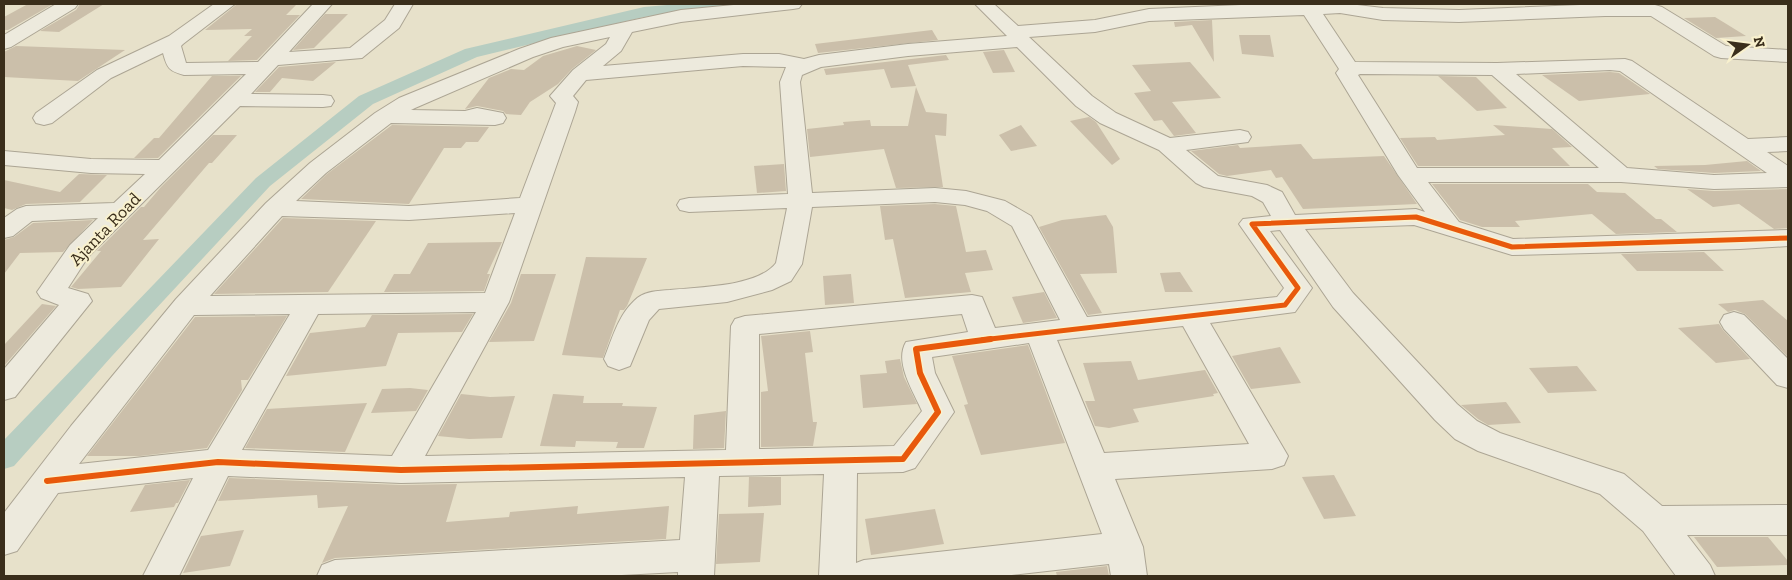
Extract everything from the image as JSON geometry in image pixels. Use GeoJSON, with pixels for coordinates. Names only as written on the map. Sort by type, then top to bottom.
{"type":"FeatureCollection","features":[{"type":"Feature","properties":{"kind":"street"},"geometry":{"type":"LineString","coordinates":[[4,43],[69,4]]}},
{"type":"Feature","properties":{"kind":"street"},"geometry":{"type":"LineString","coordinates":[[44,118],[104,74],[176,40],[226,4]]}},
{"type":"Feature","properties":{"kind":"street","name":"Ajanta Road"},"geometry":{"type":"LineString","coordinates":[[4,389],[78,301],[51,292],[79,251],[234,100],[323,4]]}},
{"type":"Feature","properties":{"kind":"street"},"geometry":{"type":"LineString","coordinates":[[176,40],[171,46],[177,67],[184,69],[268,64],[355,54],[392,24],[404,4]]}},
{"type":"Feature","properties":{"kind":"street"},"geometry":{"type":"LineString","coordinates":[[4,540],[47,481],[186,306],[275,208],[318,168],[385,116],[407,103],[526,53],[558,42],[702,13],[793,4]]}},
{"type":"Feature","properties":{"kind":"street"},"geometry":{"type":"LineString","coordinates":[[984,4],[1094,108],[1108,118],[1167,144],[1204,178],[1222,184],[1258,190],[1273,197],[1287,222],[1343,300],[1446,412],[1466,430],[1489,442],[1612,484],[1655,521],[1696,576]]}},
{"type":"Feature","properties":{"kind":"street"},"geometry":{"type":"LineString","coordinates":[[619,359],[638,312],[646,304],[652,301],[741,290],[762,284],[781,275],[789,264],[801,201],[790,82],[792,72],[805,65],[819,61],[1095,26],[1149,15],[1215,8],[1340,8],[1412,16],[1467,16],[1654,7],[1721,52],[1788,56]]}},
{"type":"Feature","properties":{"kind":"street"},"geometry":{"type":"LineString","coordinates":[[1310,9],[1350,70]]}},
{"type":"Feature","properties":{"kind":"street"},"geometry":{"type":"LineString","coordinates":[[402,470],[495,302],[564,112],[566,102],[561,96],[580,74],[614,47],[625,27]]}},
{"type":"Feature","properties":{"kind":"street"},"geometry":{"type":"LineString","coordinates":[[580,74],[743,60],[779,60],[805,65]]}},
{"type":"Feature","properties":{"kind":"street"},"geometry":{"type":"LineString","coordinates":[[1451,229],[1410,175],[1346,73],[1350,70],[1356,68],[1497,69],[1610,64],[1625,66],[1788,179]]}},
{"type":"Feature","properties":{"kind":"street"},"geometry":{"type":"LineString","coordinates":[[1497,69],[1621,175]]}},
{"type":"Feature","properties":{"kind":"street"},"geometry":{"type":"LineString","coordinates":[[234,100],[323,101]]}},
{"type":"Feature","properties":{"kind":"street"},"geometry":{"type":"LineString","coordinates":[[385,116],[466,118],[474,114],[480,119],[495,118]]}},
{"type":"Feature","properties":{"kind":"street"},"geometry":{"type":"LineString","coordinates":[[1167,144],[1240,137]]}},
{"type":"Feature","properties":{"kind":"street"},"geometry":{"type":"LineString","coordinates":[[1743,146],[1788,144]]}},
{"type":"Feature","properties":{"kind":"street"},"geometry":{"type":"LineString","coordinates":[[4,158],[90,166],[166,167]]}},
{"type":"Feature","properties":{"kind":"street"},"geometry":{"type":"LineString","coordinates":[[1410,175],[1621,175],[1714,182],[1788,179]]}},
{"type":"Feature","properties":{"kind":"street"},"geometry":{"type":"LineString","coordinates":[[689,205],[935,195],[966,198],[996,206],[1022,221],[1079,328]]}},
{"type":"Feature","properties":{"kind":"street"},"geometry":{"type":"LineString","coordinates":[[275,208],[409,213],[530,205]]}},
{"type":"Feature","properties":{"kind":"street"},"geometry":{"type":"LineString","coordinates":[[4,230],[15,215],[122,210]]}},
{"type":"Feature","properties":{"kind":"street"},"geometry":{"type":"LineString","coordinates":[[47,481],[218,462],[402,470],[903,459],[938,412],[920,373],[916,349],[1039,332],[1285,304],[1298,288],[1252,224],[1416,217],[1512,246],[1740,242],[1788,238]]}},
{"type":"Feature","properties":{"kind":"street"},"geometry":{"type":"LineString","coordinates":[[741,290],[745,326],[742,463]]}},
{"type":"Feature","properties":{"kind":"street"},"geometry":{"type":"LineString","coordinates":[[186,306],[495,302]]}},
{"type":"Feature","properties":{"kind":"street"},"geometry":{"type":"LineString","coordinates":[[160,576],[218,462],[308,304]]}},
{"type":"Feature","properties":{"kind":"street"},"geometry":{"type":"LineString","coordinates":[[745,326],[972,304],[985,340]]}},
{"type":"Feature","properties":{"kind":"street"},"geometry":{"type":"LineString","coordinates":[[1093,467],[1272,456],[1192,315]]}},
{"type":"Feature","properties":{"kind":"street"},"geometry":{"type":"LineString","coordinates":[[1734,322],[1788,377]]}},
{"type":"Feature","properties":{"kind":"street"},"geometry":{"type":"LineString","coordinates":[[864,576],[1127,561],[1093,467],[1039,332]]}},
{"type":"Feature","properties":{"kind":"street"},"geometry":{"type":"LineString","coordinates":[[837,576],[841,460]]}},
{"type":"Feature","properties":{"kind":"street"},"geometry":{"type":"LineString","coordinates":[[335,576],[697,566],[703,463]]}},
{"type":"Feature","properties":{"kind":"street"},"geometry":{"type":"LineString","coordinates":[[1655,521],[1788,520]]}},
{"type":"Feature","properties":{"kind":"building"},"geometry":{"type":"Polygon","coordinates":[[[28,4],[53,4],[8,30],[4,30],[4,17],[28,4]]]}},
{"type":"Feature","properties":{"kind":"building"},"geometry":{"type":"Polygon","coordinates":[[[80,4],[104,4],[59,32],[40,31],[76,10],[80,4]]]}},
{"type":"Feature","properties":{"kind":"building"},"geometry":{"type":"Polygon","coordinates":[[[236,5],[296,5],[286,15],[300,15],[257,60],[228,61],[252,36],[244,36],[252,29],[205,30],[236,5]]]}},
{"type":"Feature","properties":{"kind":"building"},"geometry":{"type":"Polygon","coordinates":[[[325,14],[348,14],[314,48],[293,50],[325,14]]]}},
{"type":"Feature","properties":{"kind":"building"},"geometry":{"type":"Polygon","coordinates":[[[1715,17],[1746,36],[1716,38],[1684,18],[1715,17]]]}},
{"type":"Feature","properties":{"kind":"building"},"geometry":{"type":"Polygon","coordinates":[[[1212,20],[1214,62],[1192,25],[1175,27],[1174,22],[1212,20]]]}},
{"type":"Feature","properties":{"kind":"building"},"geometry":{"type":"Polygon","coordinates":[[[932,30],[938,40],[818,53],[815,44],[932,30]]]}},
{"type":"Feature","properties":{"kind":"building"},"geometry":{"type":"Polygon","coordinates":[[[1239,35],[1270,35],[1274,57],[1242,54],[1239,35]]]}},
{"type":"Feature","properties":{"kind":"building"},"geometry":{"type":"Polygon","coordinates":[[[16,46],[125,50],[78,81],[4,77],[4,52],[16,46]]]}},
{"type":"Feature","properties":{"kind":"building"},"geometry":{"type":"Polygon","coordinates":[[[577,46],[596,50],[572,69],[558,84],[530,102],[521,115],[506,114],[503,111],[477,106],[465,109],[489,78],[511,69],[524,70],[543,56],[577,46]]]}},
{"type":"Feature","properties":{"kind":"building"},"geometry":{"type":"Polygon","coordinates":[[[1004,50],[1015,72],[993,73],[983,52],[1004,50]]]}},
{"type":"Feature","properties":{"kind":"building"},"geometry":{"type":"Polygon","coordinates":[[[946,55],[949,60],[908,65],[916,86],[891,88],[884,69],[826,75],[824,69],[946,55]]]}},
{"type":"Feature","properties":{"kind":"building"},"geometry":{"type":"Polygon","coordinates":[[[336,62],[313,81],[282,78],[270,92],[255,92],[279,67],[336,62]]]}},
{"type":"Feature","properties":{"kind":"building"},"geometry":{"type":"Polygon","coordinates":[[[1190,62],[1221,98],[1172,102],[1196,133],[1174,136],[1162,120],[1154,121],[1134,93],[1151,91],[1132,65],[1190,62]]]}},
{"type":"Feature","properties":{"kind":"building"},"geometry":{"type":"Polygon","coordinates":[[[1619,73],[1650,94],[1579,101],[1542,75],[1619,73]]]}},
{"type":"Feature","properties":{"kind":"building"},"geometry":{"type":"Polygon","coordinates":[[[212,76],[241,76],[158,158],[134,158],[154,138],[159,138],[212,76]]]}},
{"type":"Feature","properties":{"kind":"building"},"geometry":{"type":"Polygon","coordinates":[[[1438,76],[1476,77],[1507,108],[1477,111],[1438,76]]]}},
{"type":"Feature","properties":{"kind":"building"},"geometry":{"type":"Polygon","coordinates":[[[916,87],[926,112],[947,114],[946,136],[935,135],[943,187],[896,188],[884,149],[810,157],[807,129],[844,125],[843,122],[870,120],[871,126],[908,126],[916,87]]]}},
{"type":"Feature","properties":{"kind":"building"},"geometry":{"type":"Polygon","coordinates":[[[1089,117],[1096,122],[1120,159],[1112,165],[1070,121],[1089,117]]]}},
{"type":"Feature","properties":{"kind":"building"},"geometry":{"type":"Polygon","coordinates":[[[392,125],[489,127],[478,142],[466,142],[461,148],[444,148],[409,204],[301,199],[327,174],[392,125]]]}},
{"type":"Feature","properties":{"kind":"building"},"geometry":{"type":"Polygon","coordinates":[[[1021,125],[1037,146],[1011,151],[999,135],[1021,125]]]}},
{"type":"Feature","properties":{"kind":"building"},"geometry":{"type":"Polygon","coordinates":[[[1493,125],[1552,129],[1572,147],[1552,148],[1570,166],[1418,166],[1400,138],[1435,137],[1437,140],[1505,135],[1493,125]]]}},
{"type":"Feature","properties":{"kind":"building"},"geometry":{"type":"Polygon","coordinates":[[[213,135],[237,135],[212,163],[209,163],[143,240],[159,239],[121,287],[78,289],[71,287],[101,251],[97,251],[141,207],[144,207],[161,187],[213,135]]]}},
{"type":"Feature","properties":{"kind":"building"},"geometry":{"type":"Polygon","coordinates":[[[1301,144],[1313,159],[1384,156],[1417,204],[1303,209],[1282,177],[1276,178],[1271,170],[1227,176],[1219,174],[1191,151],[1238,145],[1240,148],[1301,144]]]}},
{"type":"Feature","properties":{"kind":"building"},"geometry":{"type":"Polygon","coordinates":[[[1747,161],[1761,171],[1714,173],[1658,169],[1654,166],[1705,165],[1747,161]]]}},
{"type":"Feature","properties":{"kind":"building"},"geometry":{"type":"Polygon","coordinates":[[[784,164],[786,191],[757,193],[754,166],[784,164]]]}},
{"type":"Feature","properties":{"kind":"building"},"geometry":{"type":"Polygon","coordinates":[[[79,174],[107,175],[80,202],[26,204],[12,210],[4,208],[4,180],[60,192],[79,174]]]}},
{"type":"Feature","properties":{"kind":"building"},"geometry":{"type":"Polygon","coordinates":[[[1432,184],[1588,184],[1597,192],[1625,193],[1656,219],[1661,219],[1677,232],[1616,234],[1592,214],[1515,221],[1520,227],[1482,227],[1460,220],[1432,184]]]}},
{"type":"Feature","properties":{"kind":"building"},"geometry":{"type":"Polygon","coordinates":[[[1687,189],[1714,191],[1788,189],[1788,228],[1774,229],[1739,204],[1713,207],[1687,189]]]}},
{"type":"Feature","properties":{"kind":"building"},"geometry":{"type":"Polygon","coordinates":[[[935,204],[956,206],[966,252],[986,250],[993,270],[965,273],[971,292],[905,298],[893,239],[885,240],[880,206],[935,204]]]}},
{"type":"Feature","properties":{"kind":"building"},"geometry":{"type":"Polygon","coordinates":[[[1106,215],[1113,227],[1117,273],[1080,274],[1102,313],[1088,315],[1039,227],[1062,220],[1106,215]]]}},
{"type":"Feature","properties":{"kind":"building"},"geometry":{"type":"Polygon","coordinates":[[[283,218],[376,221],[328,292],[214,294],[283,218]]]}},
{"type":"Feature","properties":{"kind":"building"},"geometry":{"type":"Polygon","coordinates":[[[93,220],[63,252],[20,253],[4,274],[4,240],[14,237],[33,223],[93,220]]]}},
{"type":"Feature","properties":{"kind":"building"},"geometry":{"type":"Polygon","coordinates":[[[502,242],[487,274],[490,274],[484,291],[384,292],[394,274],[410,274],[428,243],[502,242]]]}},
{"type":"Feature","properties":{"kind":"building"},"geometry":{"type":"Polygon","coordinates":[[[1704,252],[1724,271],[1637,271],[1621,254],[1704,252]]]}},
{"type":"Feature","properties":{"kind":"building"},"geometry":{"type":"Polygon","coordinates":[[[586,257],[647,258],[627,306],[624,310],[620,310],[603,358],[562,355],[586,257]]]}},
{"type":"Feature","properties":{"kind":"building"},"geometry":{"type":"Polygon","coordinates":[[[1180,272],[1193,292],[1165,292],[1160,273],[1180,272]]]}},
{"type":"Feature","properties":{"kind":"building"},"geometry":{"type":"Polygon","coordinates":[[[521,274],[556,274],[534,341],[489,342],[511,303],[521,274]]]}},
{"type":"Feature","properties":{"kind":"building"},"geometry":{"type":"Polygon","coordinates":[[[851,274],[854,303],[825,305],[823,276],[851,274]]]}},
{"type":"Feature","properties":{"kind":"building"},"geometry":{"type":"Polygon","coordinates":[[[1044,292],[1057,318],[1023,323],[1012,297],[1044,292]]]}},
{"type":"Feature","properties":{"kind":"building"},"geometry":{"type":"Polygon","coordinates":[[[1763,300],[1788,321],[1788,357],[1745,314],[1735,310],[1728,312],[1718,304],[1763,300]]]}},
{"type":"Feature","properties":{"kind":"building"},"geometry":{"type":"Polygon","coordinates":[[[42,304],[56,306],[4,366],[4,345],[42,304]]]}},
{"type":"Feature","properties":{"kind":"building"},"geometry":{"type":"Polygon","coordinates":[[[473,314],[462,332],[398,333],[386,366],[286,376],[310,333],[365,327],[372,315],[473,314]]]}},
{"type":"Feature","properties":{"kind":"building"},"geometry":{"type":"Polygon","coordinates":[[[287,316],[248,380],[241,380],[242,390],[207,448],[140,456],[87,456],[195,317],[287,316]]]}},
{"type":"Feature","properties":{"kind":"building"},"geometry":{"type":"Polygon","coordinates":[[[1719,324],[1750,359],[1716,363],[1678,328],[1719,324]]]}},
{"type":"Feature","properties":{"kind":"building"},"geometry":{"type":"Polygon","coordinates":[[[810,331],[813,352],[805,353],[813,422],[817,422],[813,446],[761,447],[761,392],[768,391],[761,336],[810,331]]]}},
{"type":"Feature","properties":{"kind":"building"},"geometry":{"type":"Polygon","coordinates":[[[1028,345],[1065,443],[981,455],[964,405],[968,404],[952,356],[1028,345]]]}},
{"type":"Feature","properties":{"kind":"building"},"geometry":{"type":"Polygon","coordinates":[[[1280,347],[1301,383],[1251,389],[1232,356],[1280,347]]]}},
{"type":"Feature","properties":{"kind":"building"},"geometry":{"type":"Polygon","coordinates":[[[900,359],[904,377],[917,404],[863,408],[860,375],[887,373],[885,361],[900,359]]]}},
{"type":"Feature","properties":{"kind":"building"},"geometry":{"type":"Polygon","coordinates":[[[1131,361],[1138,380],[1205,370],[1218,393],[1213,394],[1214,396],[1133,409],[1139,422],[1109,428],[1095,426],[1085,401],[1095,401],[1083,363],[1131,361]]]}},
{"type":"Feature","properties":{"kind":"building"},"geometry":{"type":"Polygon","coordinates":[[[1577,366],[1597,391],[1548,393],[1529,368],[1577,366]]]}},
{"type":"Feature","properties":{"kind":"building"},"geometry":{"type":"Polygon","coordinates":[[[410,388],[428,390],[416,411],[371,413],[382,389],[410,388]]]}},
{"type":"Feature","properties":{"kind":"building"},"geometry":{"type":"Polygon","coordinates":[[[461,394],[490,397],[515,396],[502,438],[469,439],[438,436],[461,394]]]}},
{"type":"Feature","properties":{"kind":"building"},"geometry":{"type":"Polygon","coordinates":[[[553,394],[584,396],[583,403],[623,403],[622,406],[657,407],[644,448],[616,448],[618,442],[576,441],[575,447],[540,446],[553,394]]]}},
{"type":"Feature","properties":{"kind":"building"},"geometry":{"type":"Polygon","coordinates":[[[1506,402],[1521,423],[1488,425],[1461,405],[1506,402]]]}},
{"type":"Feature","properties":{"kind":"building"},"geometry":{"type":"Polygon","coordinates":[[[367,403],[345,452],[245,448],[267,409],[367,403]]]}},
{"type":"Feature","properties":{"kind":"building"},"geometry":{"type":"Polygon","coordinates":[[[726,411],[724,448],[693,449],[694,415],[726,411]]]}},
{"type":"Feature","properties":{"kind":"building"},"geometry":{"type":"Polygon","coordinates":[[[1334,475],[1356,516],[1324,519],[1302,477],[1334,475]]]}},
{"type":"Feature","properties":{"kind":"building"},"geometry":{"type":"Polygon","coordinates":[[[749,477],[781,477],[781,505],[748,507],[749,477]]]}},
{"type":"Feature","properties":{"kind":"building"},"geometry":{"type":"Polygon","coordinates":[[[229,478],[401,485],[457,484],[446,522],[509,517],[510,512],[578,506],[577,514],[669,506],[666,539],[335,558],[322,563],[348,506],[318,508],[317,495],[218,501],[229,478]]]}},
{"type":"Feature","properties":{"kind":"building"},"geometry":{"type":"Polygon","coordinates":[[[190,480],[174,507],[130,512],[145,485],[190,480]]]}},
{"type":"Feature","properties":{"kind":"building"},"geometry":{"type":"Polygon","coordinates":[[[935,509],[944,544],[871,555],[865,519],[935,509]]]}},
{"type":"Feature","properties":{"kind":"building"},"geometry":{"type":"Polygon","coordinates":[[[764,513],[760,562],[716,564],[719,514],[764,513]]]}},
{"type":"Feature","properties":{"kind":"building"},"geometry":{"type":"Polygon","coordinates":[[[244,530],[230,566],[183,573],[201,536],[244,530]]]}},
{"type":"Feature","properties":{"kind":"building"},"geometry":{"type":"Polygon","coordinates":[[[1694,537],[1768,537],[1788,561],[1788,565],[1717,567],[1694,537]]]}},
{"type":"Feature","properties":{"kind":"building"},"geometry":{"type":"Polygon","coordinates":[[[1107,566],[1109,576],[1057,576],[1056,572],[1107,566]]]}},
{"type":"Feature","properties":{"kind":"waterway"},"geometry":{"type":"LineString","coordinates":[[4,458],[103,350],[263,182],[366,100],[471,53],[644,12],[721,4]]}},
{"type":"Feature","properties":{"kind":"cycle path"},"geometry":{"type":"LineString","coordinates":[[47,481],[218,462],[401,470],[903,459],[938,412],[920,373],[916,349],[1039,332],[1285,305],[1298,288],[1252,224],[1416,217],[1512,247],[1788,238]]}}]}
